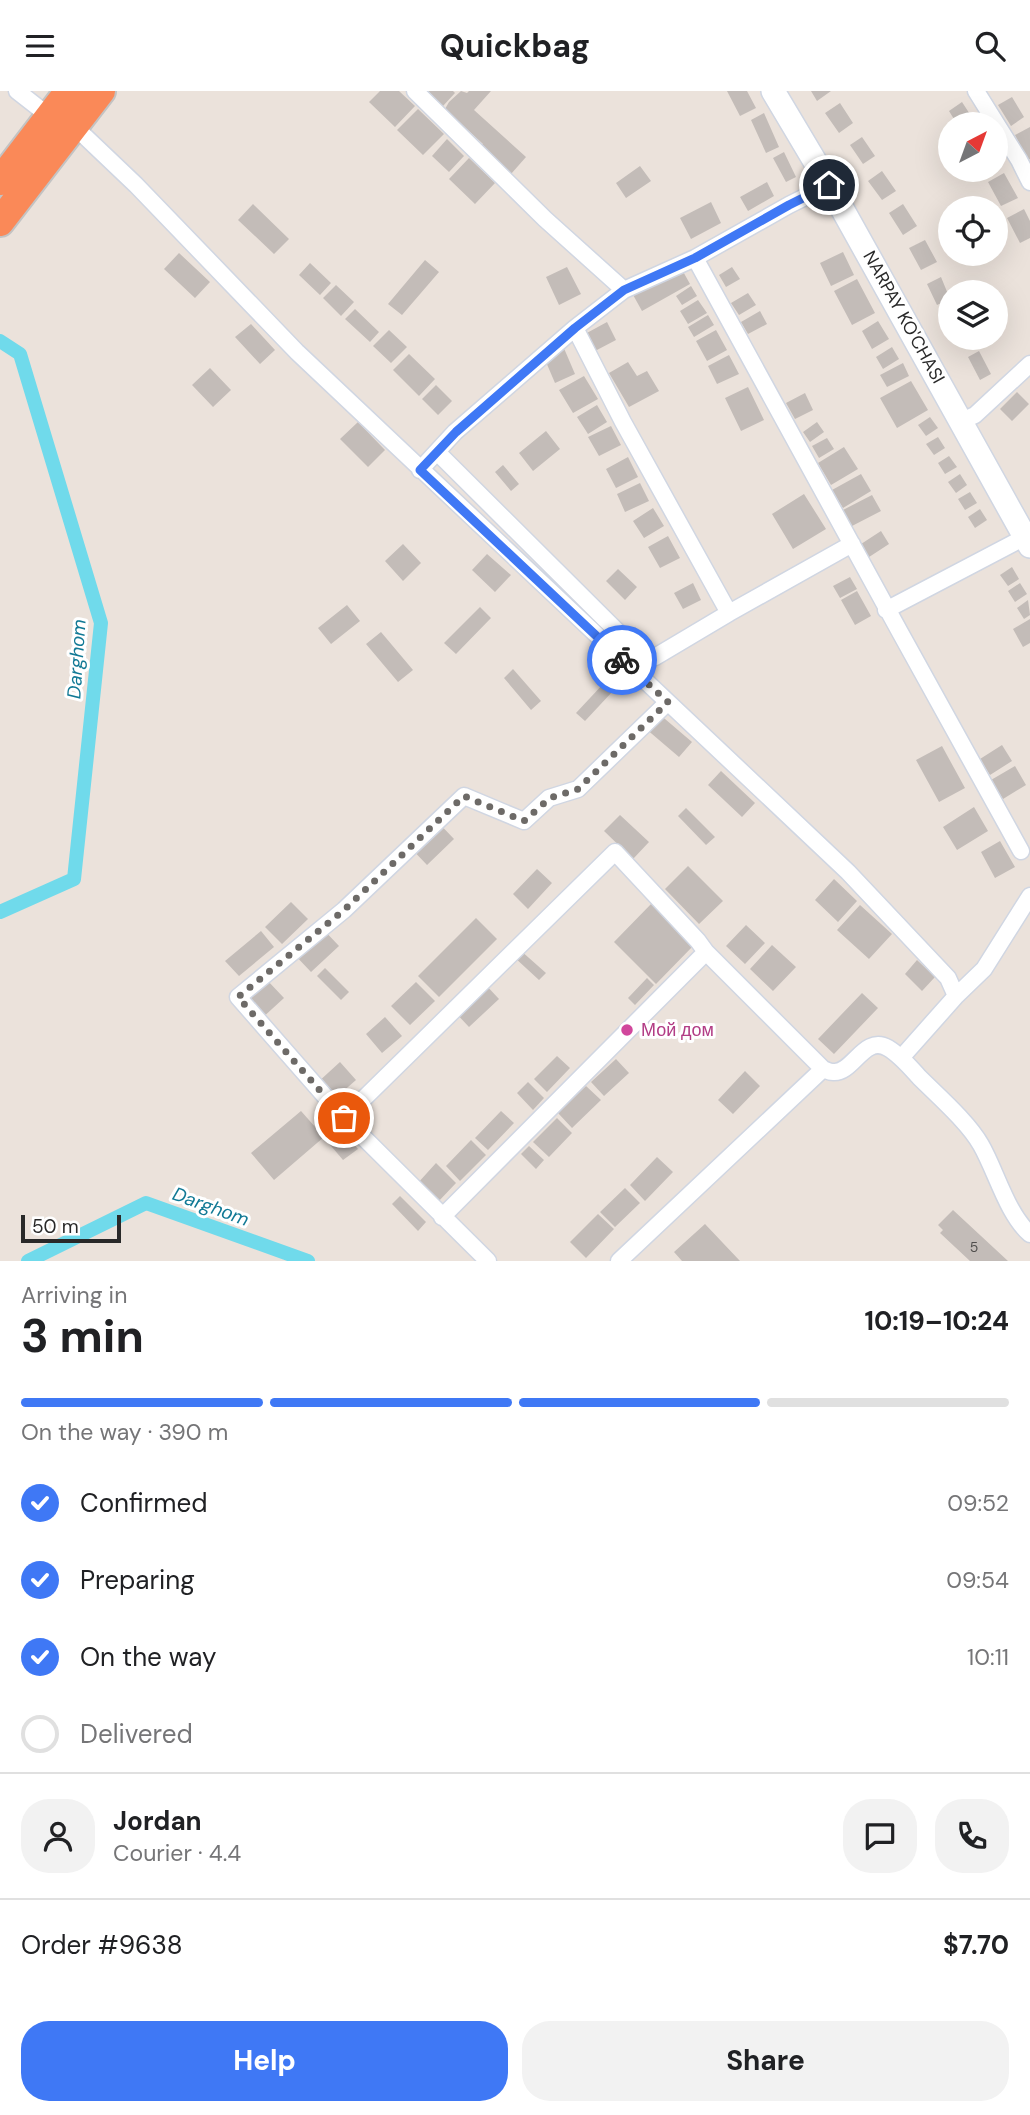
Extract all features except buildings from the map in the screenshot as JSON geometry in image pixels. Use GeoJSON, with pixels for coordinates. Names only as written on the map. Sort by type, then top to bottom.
{"type":"FeatureCollection","features":[{"type":"Feature","properties":{"kind":"highway"},"geometry":{"type":"LineString","coordinates":[[61,121],[69,91]]}},
{"type":"Feature","properties":{"kind":"highway"},"geometry":{"type":"LineString","coordinates":[[0,222],[9,188],[61,121],[101,91]]}},
{"type":"Feature","properties":{"kind":"street"},"geometry":{"type":"LineString","coordinates":[[17,91],[61,121],[136,185],[297,352],[848,872],[948,978],[957,996]]}},
{"type":"Feature","properties":{"kind":"street"},"geometry":{"type":"LineString","coordinates":[[415,91],[545,219],[624,290]]}},
{"type":"Feature","properties":{"kind":"street","name":"NARPAY KO'CHASI"},"geometry":{"type":"LineString","coordinates":[[773,91],[962,421],[1027,542]]}},
{"type":"Feature","properties":{"kind":"street"},"geometry":{"type":"LineString","coordinates":[[976,91],[1030,182]]}},
{"type":"Feature","properties":{"kind":"street"},"geometry":{"type":"LineString","coordinates":[[420,470],[456,432],[575,328],[624,290],[695,258],[829,185]]}},
{"type":"Feature","properties":{"kind":"street"},"geometry":{"type":"LineString","coordinates":[[695,258],[1021,851]]}},
{"type":"Feature","properties":{"kind":"street"},"geometry":{"type":"LineString","coordinates":[[575,328],[623,422],[729,613]]}},
{"type":"Feature","properties":{"kind":"street"},"geometry":{"type":"LineString","coordinates":[[962,421],[975,415],[1030,364]]}},
{"type":"Feature","properties":{"kind":"street"},"geometry":{"type":"LineString","coordinates":[[437,452],[639,653],[648,658],[655,657],[852,544]]}},
{"type":"Feature","properties":{"kind":"street"},"geometry":{"type":"LineString","coordinates":[[887,610],[1027,542]]}},
{"type":"Feature","properties":{"kind":"street"},"geometry":{"type":"LineString","coordinates":[[488,1261],[344,1118],[238,997],[344,910],[464,796],[524,821],[550,798],[578,789],[668,702]]}},
{"type":"Feature","properties":{"kind":"street"},"geometry":{"type":"LineString","coordinates":[[344,1118],[615,852],[706,952],[822,1069],[833,1073],[842,1070],[865,1049],[876,1046],[886,1046],[901,1058],[980,1142],[1013,1211],[1030,1234]]}},
{"type":"Feature","properties":{"kind":"street"},"geometry":{"type":"LineString","coordinates":[[901,1058],[984,969],[1030,896]]}},
{"type":"Feature","properties":{"kind":"street"},"geometry":{"type":"LineString","coordinates":[[442,1217],[706,952]]}},
{"type":"Feature","properties":{"kind":"street"},"geometry":{"type":"LineString","coordinates":[[619,1261],[822,1069]]}},
{"type":"Feature","properties":{"kind":"waterway","name":"Darghоm"},"geometry":{"type":"LineString","coordinates":[[0,341],[20,354],[101,623],[74,879],[0,912]]}},
{"type":"Feature","properties":{"kind":"waterway","name":"Darghоm"},"geometry":{"type":"LineString","coordinates":[[28,1261],[146,1203],[308,1261]]}},
{"type":"Feature","properties":{"kind":"way so far"},"geometry":{"type":"LineString","coordinates":[[344,1118],[238,997],[344,910],[464,796],[524,821],[550,798],[578,789],[668,702],[622,660]]}},
{"type":"Feature","properties":{"kind":"place","name":"Мой дом"},"geometry":{"type":"Point","coordinates":[627,1030]}},
{"type":"Feature","properties":{"kind":"route"},"geometry":{"type":"LineString","coordinates":[[622,660],[420,470],[456,432],[575,328],[624,290],[695,258],[829,185]]}}]}
